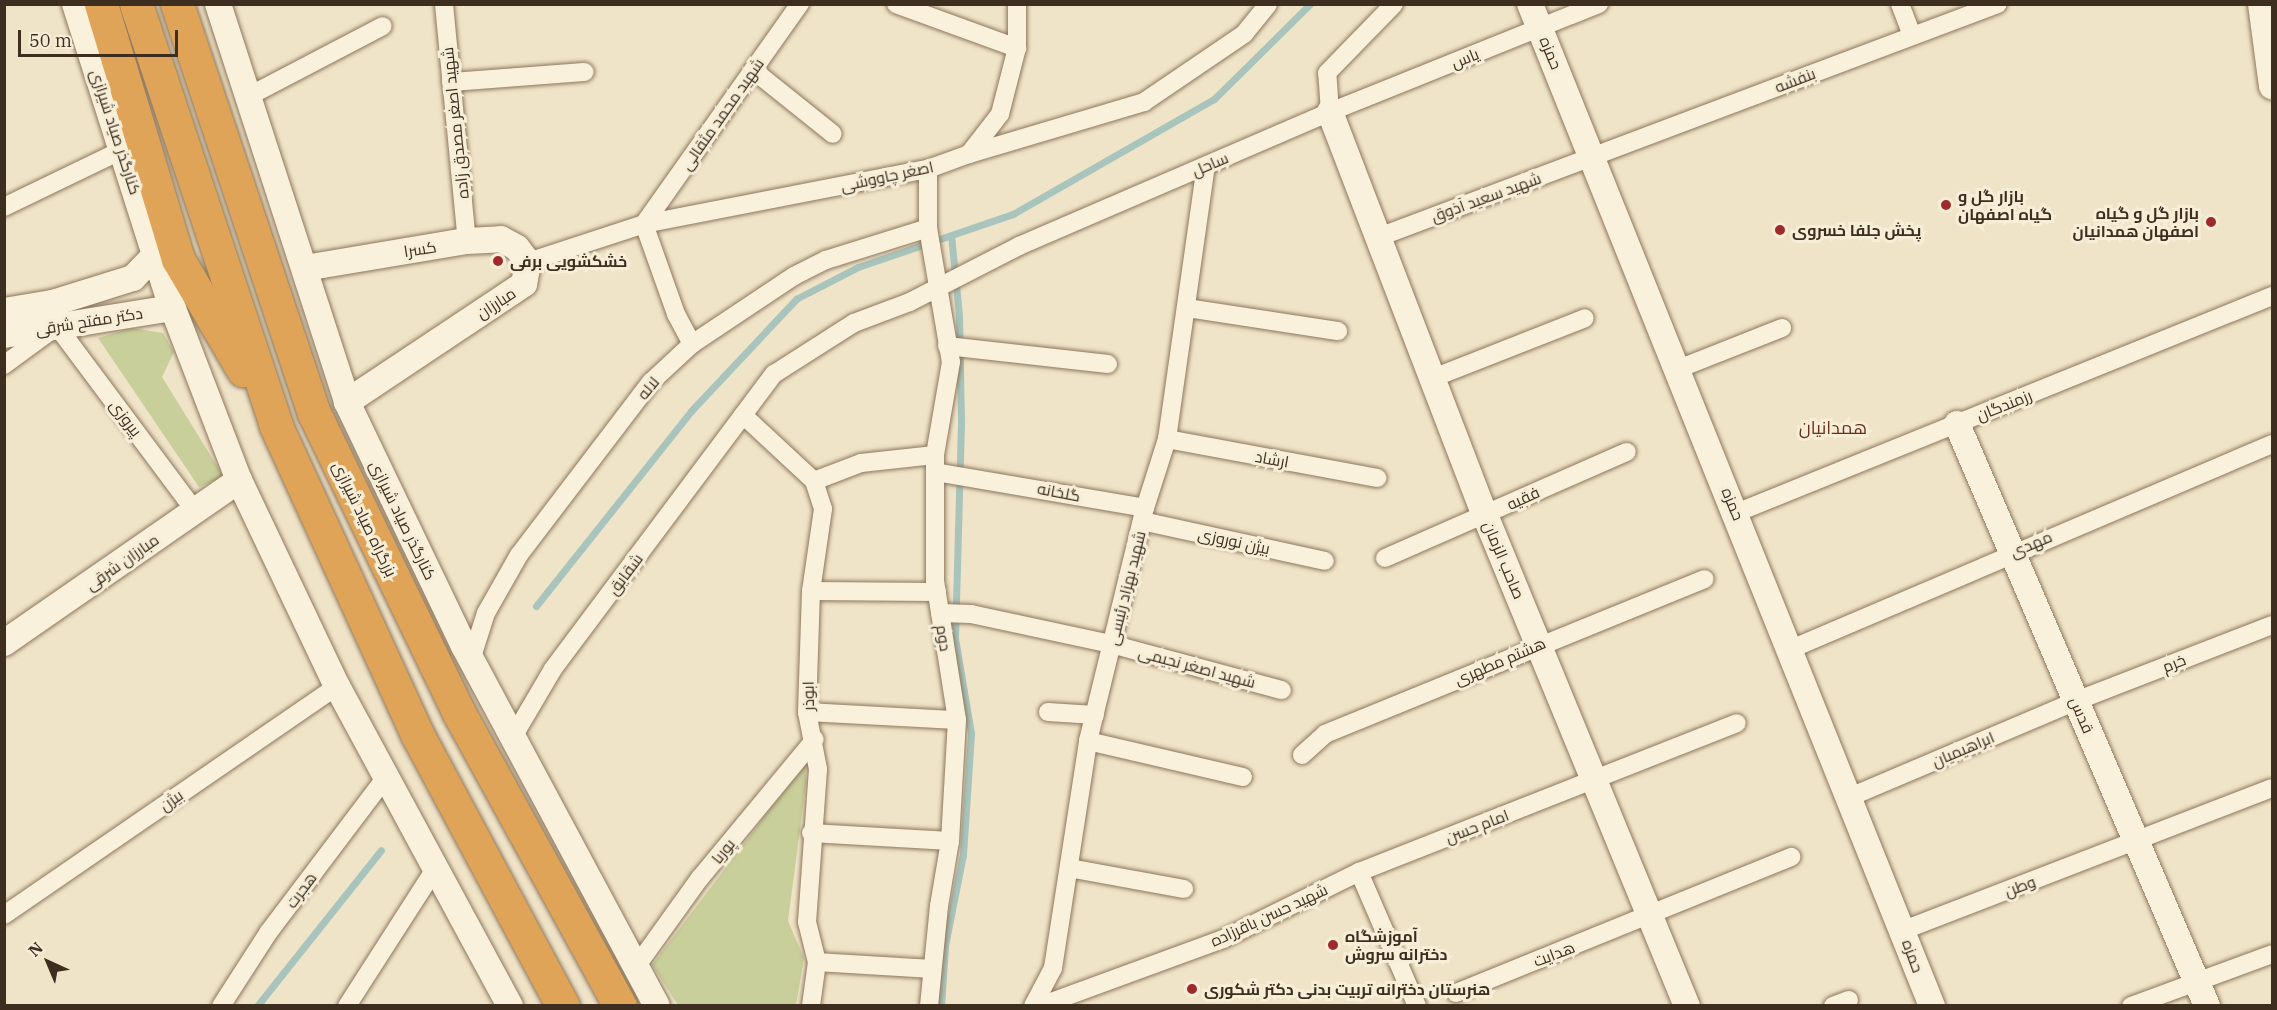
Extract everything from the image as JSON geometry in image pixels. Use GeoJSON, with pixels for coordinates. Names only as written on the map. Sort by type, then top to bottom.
{"type":"FeatureCollection","features":[{"type":"Feature","properties":{"kind":"highway"},"geometry":{"type":"LineString","coordinates":[[101,4],[178,259],[276,426],[417,734],[562,1005]]}},
{"type":"Feature","properties":{"kind":"highway"},"geometry":{"type":"LineString","coordinates":[[136,4],[276,426]]}},
{"type":"Feature","properties":{"kind":"highway","name":"بزرگراه صیاد شیرازی"},"geometry":{"type":"LineString","coordinates":[[177,4],[314,413],[459,713],[620,1005]]}},
{"type":"Feature","properties":{"kind":"highway"},"geometry":{"type":"LineString","coordinates":[[200,4],[260,198],[314,413]]}},
{"type":"Feature","properties":{"kind":"street","name":"کنارگذر صیاد شیرازی"},"geometry":{"type":"LineString","coordinates":[[75,4],[173,308],[240,480],[337,686],[510,1005]]}},
{"type":"Feature","properties":{"kind":"street","name":"کنارگذر صیاد شیرازی"},"geometry":{"type":"LineString","coordinates":[[218,4],[347,402],[471,660],[657,1005]]}},
{"type":"Feature","properties":{"kind":"street","name":"شهید اصغر مصدق زاده"},"geometry":{"type":"LineString","coordinates":[[444,4],[467,241]]}},
{"type":"Feature","properties":{"kind":"street","name":"شهید محمد مثقالی"},"geometry":{"type":"LineString","coordinates":[[644,224],[800,4]]}},
{"type":"Feature","properties":{"kind":"street"},"geometry":{"type":"LineString","coordinates":[[896,4],[1017,48]]}},
{"type":"Feature","properties":{"kind":"street"},"geometry":{"type":"LineString","coordinates":[[969,154],[1000,114],[1017,48],[1017,4]]}},
{"type":"Feature","properties":{"kind":"street","name":"اصغر چاووشی"},"geometry":{"type":"LineString","coordinates":[[644,224],[927,169],[969,154],[1144,102],[1244,34],[1268,4]]}},
{"type":"Feature","properties":{"kind":"street"},"geometry":{"type":"LineString","coordinates":[[1330,112],[1327,73],[1394,4]]}},
{"type":"Feature","properties":{"kind":"street","name":"حمزه"},"geometry":{"type":"LineString","coordinates":[[1530,4],[1904,930],[1932,1005]]}},
{"type":"Feature","properties":{"kind":"street","name":"یاس"},"geometry":{"type":"LineString","coordinates":[[1330,112],[1599,4]]}},
{"type":"Feature","properties":{"kind":"street"},"geometry":{"type":"LineString","coordinates":[[1900,4],[1912,35]]}},
{"type":"Feature","properties":{"kind":"street","name":"بنفشه"},"geometry":{"type":"LineString","coordinates":[[1593,157],[1998,4]]}},
{"type":"Feature","properties":{"kind":"street"},"geometry":{"type":"LineString","coordinates":[[2261,4],[2272,86]]}},
{"type":"Feature","properties":{"kind":"street"},"geometry":{"type":"LineString","coordinates":[[247,97],[383,26]]}},
{"type":"Feature","properties":{"kind":"street"},"geometry":{"type":"LineString","coordinates":[[753,70],[833,134]]}},
{"type":"Feature","properties":{"kind":"street"},"geometry":{"type":"LineString","coordinates":[[452,82],[585,72]]}},
{"type":"Feature","properties":{"kind":"street","name":"ساحل"},"geometry":{"type":"LineString","coordinates":[[938,281],[968,273],[1330,112]]}},
{"type":"Feature","properties":{"kind":"street","name":"صاحب الزمان"},"geometry":{"type":"LineString","coordinates":[[1330,112],[1485,515],[1687,1005]]}},
{"type":"Feature","properties":{"kind":"street"},"geometry":{"type":"LineString","coordinates":[[4,207],[122,150]]}},
{"type":"Feature","properties":{"kind":"street","name":"شهید سعید آذوق"},"geometry":{"type":"LineString","coordinates":[[1379,237],[1593,157]]}},
{"type":"Feature","properties":{"kind":"street","name":"شهید بهزاد رئیسی"},"geometry":{"type":"LineString","coordinates":[[1033,1005],[1053,968],[1088,741],[1143,515],[1167,439],[1206,166]]}},
{"type":"Feature","properties":{"kind":"street","name":"دوم"},"geometry":{"type":"LineString","coordinates":[[927,169],[927,228],[951,362],[935,463],[936,592],[957,720],[950,841],[929,1005]]}},
{"type":"Feature","properties":{"kind":"street"},"geometry":{"type":"LineString","coordinates":[[528,262],[644,224],[676,314],[692,344]]}},
{"type":"Feature","properties":{"kind":"street","name":"لاله"},"geometry":{"type":"LineString","coordinates":[[471,660],[486,613],[519,555],[651,382],[692,344],[794,276],[826,260],[927,228]]}},
{"type":"Feature","properties":{"kind":"street","name":"کسرا"},"geometry":{"type":"LineString","coordinates":[[305,268],[467,241],[501,239],[517,248],[528,262]]}},
{"type":"Feature","properties":{"kind":"street","name":"دکتر مفتح شرقی"},"geometry":{"type":"LineString","coordinates":[[4,335],[133,278],[155,255]]}},
{"type":"Feature","properties":{"kind":"street","name":"مبارزان"},"geometry":{"type":"LineString","coordinates":[[347,402],[524,284],[528,262]]}},
{"type":"Feature","properties":{"kind":"street"},"geometry":{"type":"LineString","coordinates":[[814,481],[743,416],[774,374],[854,323],[938,281]]}},
{"type":"Feature","properties":{"kind":"street","name":"رزمندگان"},"geometry":{"type":"LineString","coordinates":[[1736,513],[2272,296]]}},
{"type":"Feature","properties":{"kind":"street","name":"دکتر مفتح شرقی"},"geometry":{"type":"LineString","coordinates":[[4,311],[55,314],[173,308]]}},
{"type":"Feature","properties":{"kind":"street"},"geometry":{"type":"LineString","coordinates":[[1187,308],[1338,331]]}},
{"type":"Feature","properties":{"kind":"street"},"geometry":{"type":"LineString","coordinates":[[4,365],[55,314]]}},
{"type":"Feature","properties":{"kind":"street","name":"پیروزی"},"geometry":{"type":"LineString","coordinates":[[55,314],[195,511]]}},
{"type":"Feature","properties":{"kind":"street"},"geometry":{"type":"LineString","coordinates":[[1433,378],[1585,318]]}},
{"type":"Feature","properties":{"kind":"street"},"geometry":{"type":"LineString","coordinates":[[1678,369],[1782,328]]}},
{"type":"Feature","properties":{"kind":"street"},"geometry":{"type":"LineString","coordinates":[[947,346],[1108,364]]}},
{"type":"Feature","properties":{"kind":"street","name":"شقایق"},"geometry":{"type":"LineString","coordinates":[[513,737],[553,669],[743,416]]}},
{"type":"Feature","properties":{"kind":"street","name":"قدس"},"geometry":{"type":"LineString","coordinates":[[1957,424],[2207,1005]]}},
{"type":"Feature","properties":{"kind":"street","name":"ارشاد"},"geometry":{"type":"LineString","coordinates":[[1167,439],[1377,478]]}},
{"type":"Feature","properties":{"kind":"street","name":"مهدی"},"geometry":{"type":"LineString","coordinates":[[1791,649],[2012,552],[2272,444]]}},
{"type":"Feature","properties":{"kind":"street","name":"فقیه"},"geometry":{"type":"LineString","coordinates":[[1385,558],[1627,452]]}},
{"type":"Feature","properties":{"kind":"street","name":"گلخانه"},"geometry":{"type":"LineString","coordinates":[[814,481],[861,463],[935,463],[973,476],[1143,515]]}},
{"type":"Feature","properties":{"kind":"street","name":"مبارزان شرقی"},"geometry":{"type":"LineString","coordinates":[[4,643],[240,480]]}},
{"type":"Feature","properties":{"kind":"street","name":"ابوذر"},"geometry":{"type":"LineString","coordinates":[[811,1005],[817,962],[807,922],[811,833],[818,769],[815,738],[807,712],[811,591],[823,508],[814,481]]}},
{"type":"Feature","properties":{"kind":"street","name":"بیژن نوروزی"},"geometry":{"type":"LineString","coordinates":[[1143,515],[1325,561]]}},
{"type":"Feature","properties":{"kind":"street","name":"هشتم مطهری"},"geometry":{"type":"LineString","coordinates":[[1302,755],[1325,734],[1539,644],[1706,579]]}},
{"type":"Feature","properties":{"kind":"street"},"geometry":{"type":"LineString","coordinates":[[811,591],[936,592]]}},
{"type":"Feature","properties":{"kind":"street","name":"شهید اصغر نجیمی"},"geometry":{"type":"LineString","coordinates":[[940,613],[971,614],[1111,644],[1282,690]]}},
{"type":"Feature","properties":{"kind":"street","name":"خرم"},"geometry":{"type":"LineString","coordinates":[[2076,701],[2272,625]]}},
{"type":"Feature","properties":{"kind":"street","name":"بیژن"},"geometry":{"type":"LineString","coordinates":[[4,915],[337,686]]}},
{"type":"Feature","properties":{"kind":"street","name":"ابراهیمیان"},"geometry":{"type":"LineString","coordinates":[[1850,797],[2076,701]]}},
{"type":"Feature","properties":{"kind":"street"},"geometry":{"type":"LineString","coordinates":[[807,712],[957,720]]}},
{"type":"Feature","properties":{"kind":"street"},"geometry":{"type":"LineString","coordinates":[[1048,712],[1095,715]]}},
{"type":"Feature","properties":{"kind":"street","name":"امام حسن"},"geometry":{"type":"LineString","coordinates":[[1359,872],[1737,723]]}},
{"type":"Feature","properties":{"kind":"street","name":"پوریا"},"geometry":{"type":"LineString","coordinates":[[636,967],[700,878],[815,738]]}},
{"type":"Feature","properties":{"kind":"street"},"geometry":{"type":"LineString","coordinates":[[1088,741],[1243,777]]}},
{"type":"Feature","properties":{"kind":"street","name":"هجرت"},"geometry":{"type":"LineString","coordinates":[[220,1005],[268,933],[386,777]]}},
{"type":"Feature","properties":{"kind":"street","name":"وطن"},"geometry":{"type":"LineString","coordinates":[[1904,930],[2137,843],[2272,788]]}},
{"type":"Feature","properties":{"kind":"street"},"geometry":{"type":"LineString","coordinates":[[811,833],[950,841]]}},
{"type":"Feature","properties":{"kind":"street"},"geometry":{"type":"LineString","coordinates":[[1651,916],[1791,857]]}},
{"type":"Feature","properties":{"kind":"street"},"geometry":{"type":"LineString","coordinates":[[1069,868],[1184,889]]}},
{"type":"Feature","properties":{"kind":"street"},"geometry":{"type":"LineString","coordinates":[[347,1005],[435,869]]}},
{"type":"Feature","properties":{"kind":"street"},"geometry":{"type":"LineString","coordinates":[[1359,872],[1417,1005]]}},
{"type":"Feature","properties":{"kind":"street","name":"شهید حسن باقرزاده"},"geometry":{"type":"LineString","coordinates":[[1040,1005],[1223,939],[1359,872]]}},
{"type":"Feature","properties":{"kind":"street","name":"هدایت"},"geometry":{"type":"LineString","coordinates":[[1456,993],[1651,916]]}},
{"type":"Feature","properties":{"kind":"street"},"geometry":{"type":"LineString","coordinates":[[2131,1005],[2272,954]]}},
{"type":"Feature","properties":{"kind":"street"},"geometry":{"type":"LineString","coordinates":[[817,962],[932,969]]}},
{"type":"Feature","properties":{"kind":"green space"},"geometry":{"type":"Polygon","coordinates":[[[132,328],[163,333],[174,352],[162,377],[224,477],[199,487],[98,338],[132,328]]]}},
{"type":"Feature","properties":{"kind":"green space"},"geometry":{"type":"Polygon","coordinates":[[[805,763],[806,783],[788,921],[804,958],[796,1005],[678,1005],[652,965],[805,763]]]}},
{"type":"Feature","properties":{"kind":"waterway"},"geometry":{"type":"LineString","coordinates":[[536,606],[691,411],[796,299],[858,267],[1013,214],[1214,99],[1310,4]]}},
{"type":"Feature","properties":{"kind":"waterway"},"geometry":{"type":"LineString","coordinates":[[941,1006],[945,945],[963,855],[971,733],[955,638],[961,419],[959,315],[951,235]]}},
{"type":"Feature","properties":{"kind":"waterway"},"geometry":{"type":"LineString","coordinates":[[257,1006],[381,850]]}},
{"type":"Feature","properties":{"kind":"place","name":"بازار گل و گیاه اصفهان"},"geometry":{"type":"Point","coordinates":[1946,205]}},
{"type":"Feature","properties":{"kind":"place","name":"بازار گل و گیاه اصفهان همدانیان"},"geometry":{"type":"Point","coordinates":[2211,222]}},
{"type":"Feature","properties":{"kind":"place","name":"پخش جلفا خسروی"},"geometry":{"type":"Point","coordinates":[1780,230]}},
{"type":"Feature","properties":{"kind":"place","name":"خشکشویی برفی"},"geometry":{"type":"Point","coordinates":[498,261]}},
{"type":"Feature","properties":{"kind":"place","name":"آموزشگاه دخترانه سروش"},"geometry":{"type":"Point","coordinates":[1333,945]}},
{"type":"Feature","properties":{"kind":"place","name":"هنرستان دخترانه تربیت بدنی دکتر شکوری"},"geometry":{"type":"Point","coordinates":[1192,989]}},
{"type":"Feature","properties":{"kind":"district","name":"همدانیان"},"geometry":{"type":"Point","coordinates":[1833,428]}}]}
